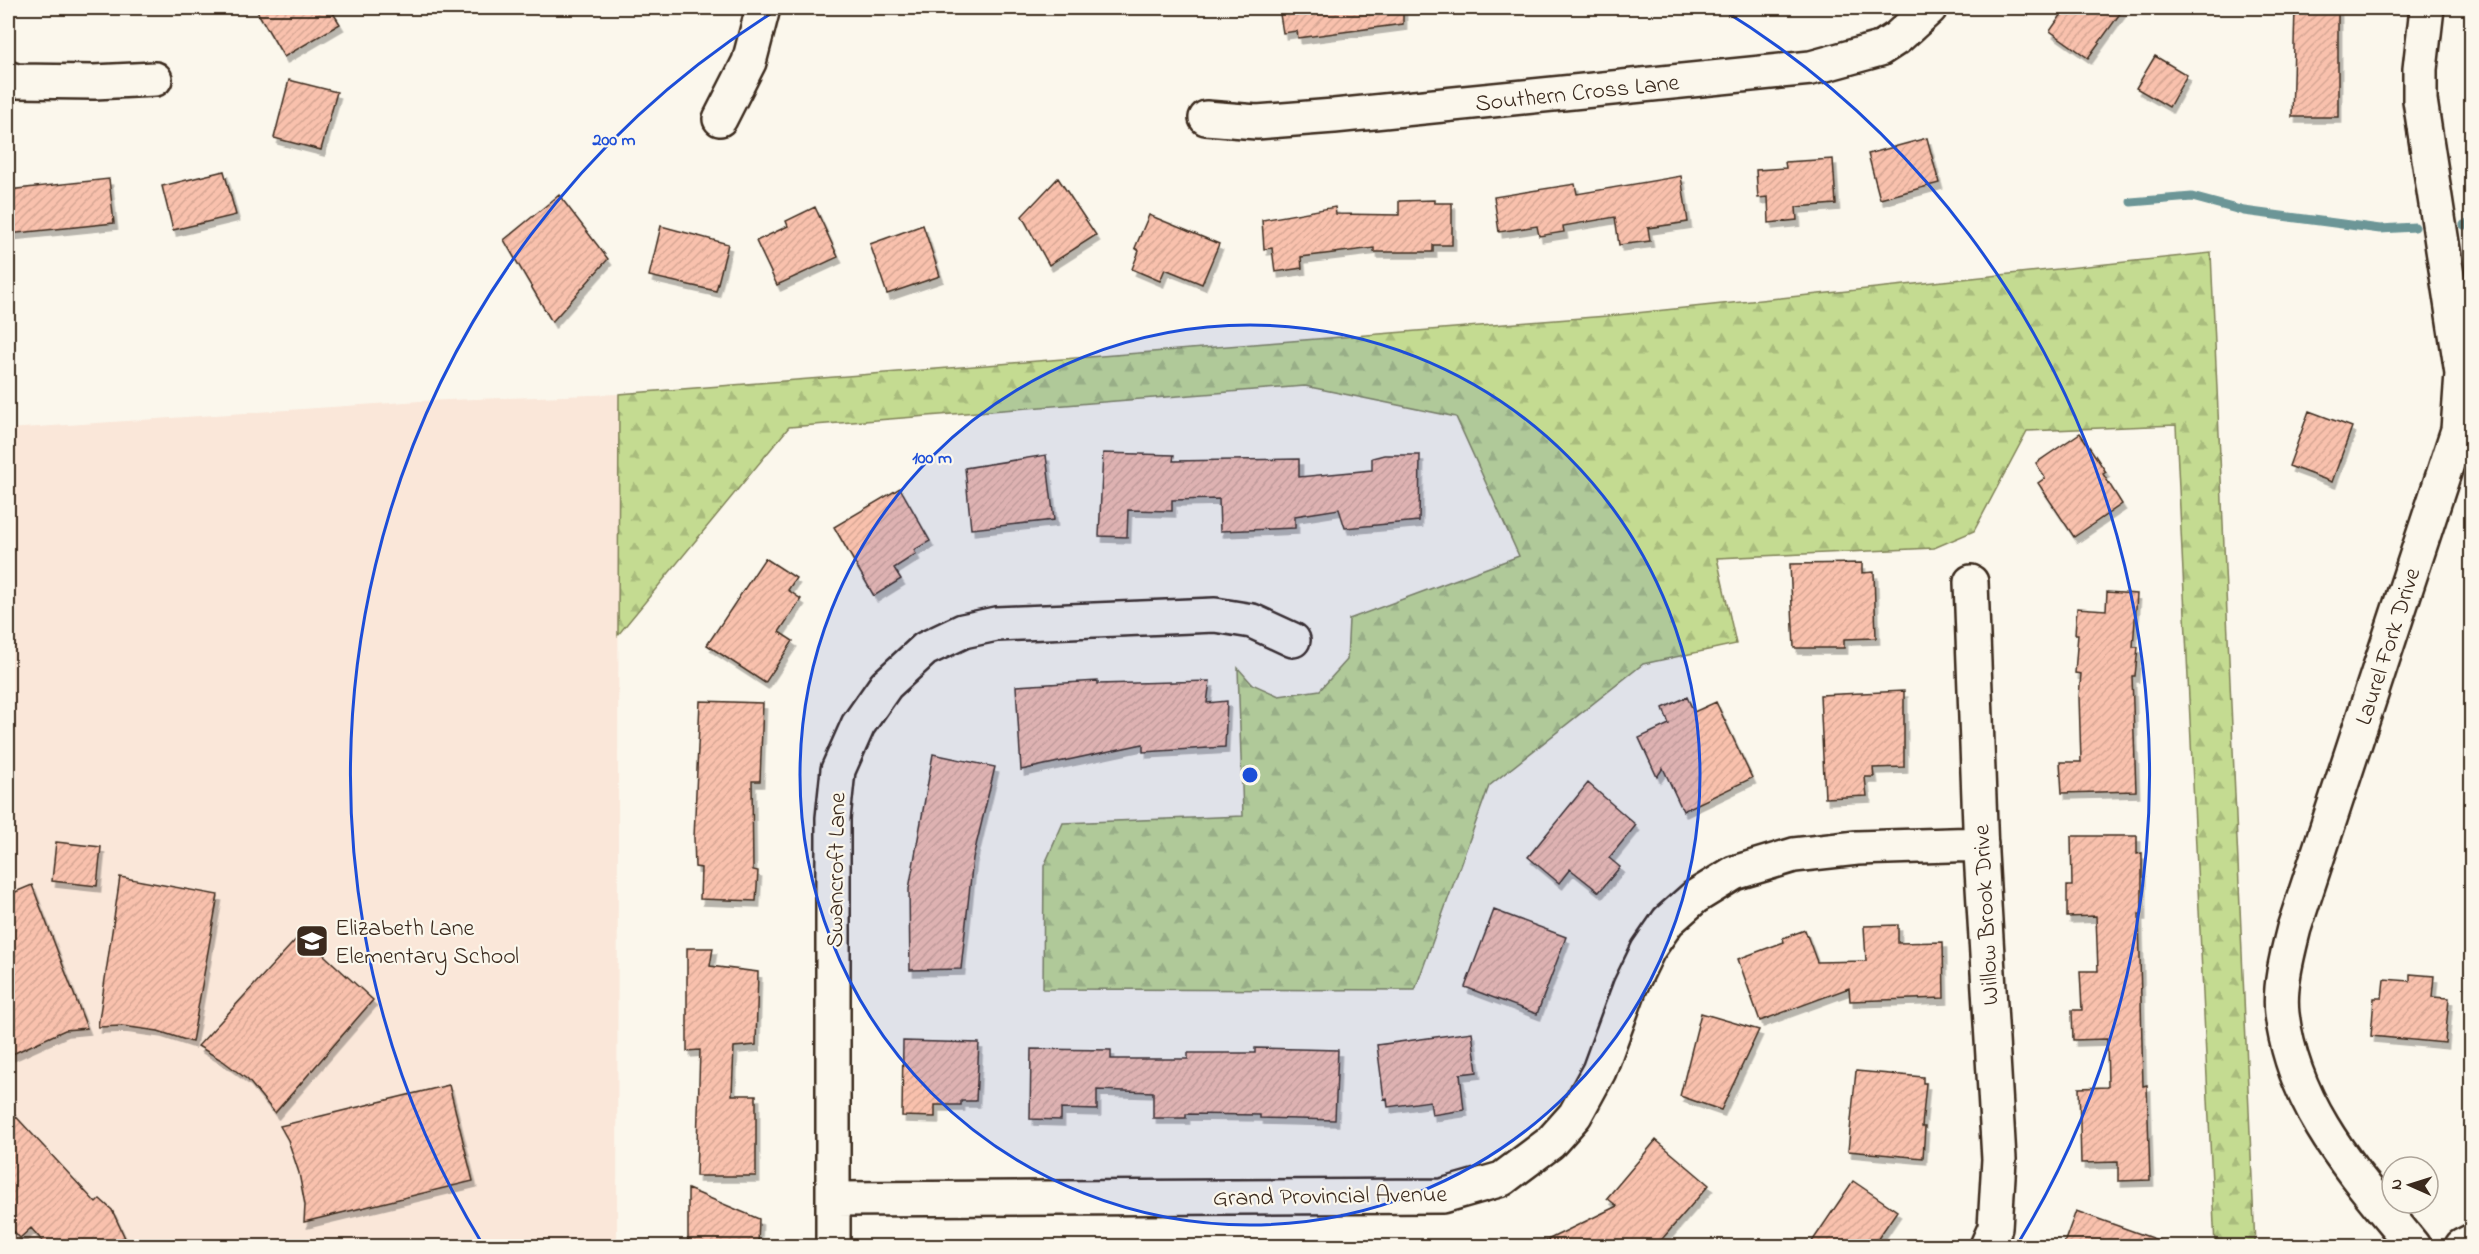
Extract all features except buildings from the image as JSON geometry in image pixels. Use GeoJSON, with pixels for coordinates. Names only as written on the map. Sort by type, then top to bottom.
{"type":"FeatureCollection","features":[{"type":"Feature","properties":{"kind":"street"},"geometry":{"type":"LineString","coordinates":[[720,119],[749,62],[763,8]]}},
{"type":"Feature","properties":{"kind":"street","name":"Southern Cross Lane"},"geometry":{"type":"LineString","coordinates":[[1206,118],[1257,122],[1334,116],[1811,68],[1880,49],[1897,38],[1930,8]]}},
{"type":"Feature","properties":{"kind":"street","name":"Laurel Fork Drive"},"geometry":{"type":"LineString","coordinates":[[2413,1246],[2344,1159],[2310,1108],[2293,1061],[2282,1014],[2282,993],[2285,963],[2294,928],[2458,430],[2462,373],[2420,100],[2420,69],[2427,8]]}},
{"type":"Feature","properties":{"kind":"street"},"geometry":{"type":"LineString","coordinates":[[8,78],[16,81],[94,82],[155,79]]}},
{"type":"Feature","properties":{"kind":"street","name":"Willow Brook Drive"},"geometry":{"type":"LineString","coordinates":[[1971,582],[1981,844],[1999,1160],[1995,1228],[1987,1246]]}},
{"type":"Feature","properties":{"kind":"street","name":"Swancroft Lane"},"geometry":{"type":"LineString","coordinates":[[833,1246],[833,818],[838,770],[858,725],[886,685],[925,649],[963,631],[996,624],[1215,615],[1252,621],[1293,640]]}},
{"type":"Feature","properties":{"kind":"street","name":"Grand Provincial Avenue"},"geometry":{"type":"LineString","coordinates":[[834,1199],[1442,1196],[1476,1188],[1502,1179],[1550,1143],[1575,1115],[1599,1071],[1630,987],[1648,950],[1668,921],[1695,897],[1734,873],[1794,855],[1857,848],[1981,844]]}},
{"type":"Feature","properties":{"kind":"street"},"geometry":{"type":"LineString","coordinates":[[2462,1246],[2472,1241]]}},
{"type":"Feature","properties":{"kind":"shaded area","name":"Elizabeth Lane Elementary School"},"geometry":{"type":"Polygon","coordinates":[[[619,394],[617,1246],[8,1246],[8,429],[420,401],[619,394]]]}},
{"type":"Feature","properties":{"kind":"green space"},"geometry":{"type":"Polygon","coordinates":[[[2211,253],[2255,1246],[2215,1246],[2176,425],[2027,431],[1974,531],[1934,548],[1717,558],[1736,644],[1643,664],[1489,786],[1415,990],[1043,989],[1044,866],[1063,823],[1243,816],[1238,668],[1252,684],[1279,696],[1320,690],[1347,660],[1349,619],[1519,556],[1456,417],[1305,386],[789,427],[618,635],[619,394],[1607,316],[2211,253]]]}},
{"type":"Feature","properties":{"kind":"waterway"},"geometry":{"type":"LineString","coordinates":[[2131,202],[2192,197],[2244,211],[2380,229],[2415,227]]}},
{"type":"Feature","properties":{"kind":"waterway"},"geometry":{"type":"LineString","coordinates":[[2464,225],[2472,224]]}},
{"type":"Feature","properties":{"kind":"place","name":"Elizabeth Lane Elementary School"},"geometry":{"type":"Point","coordinates":[312,941]}}]}
